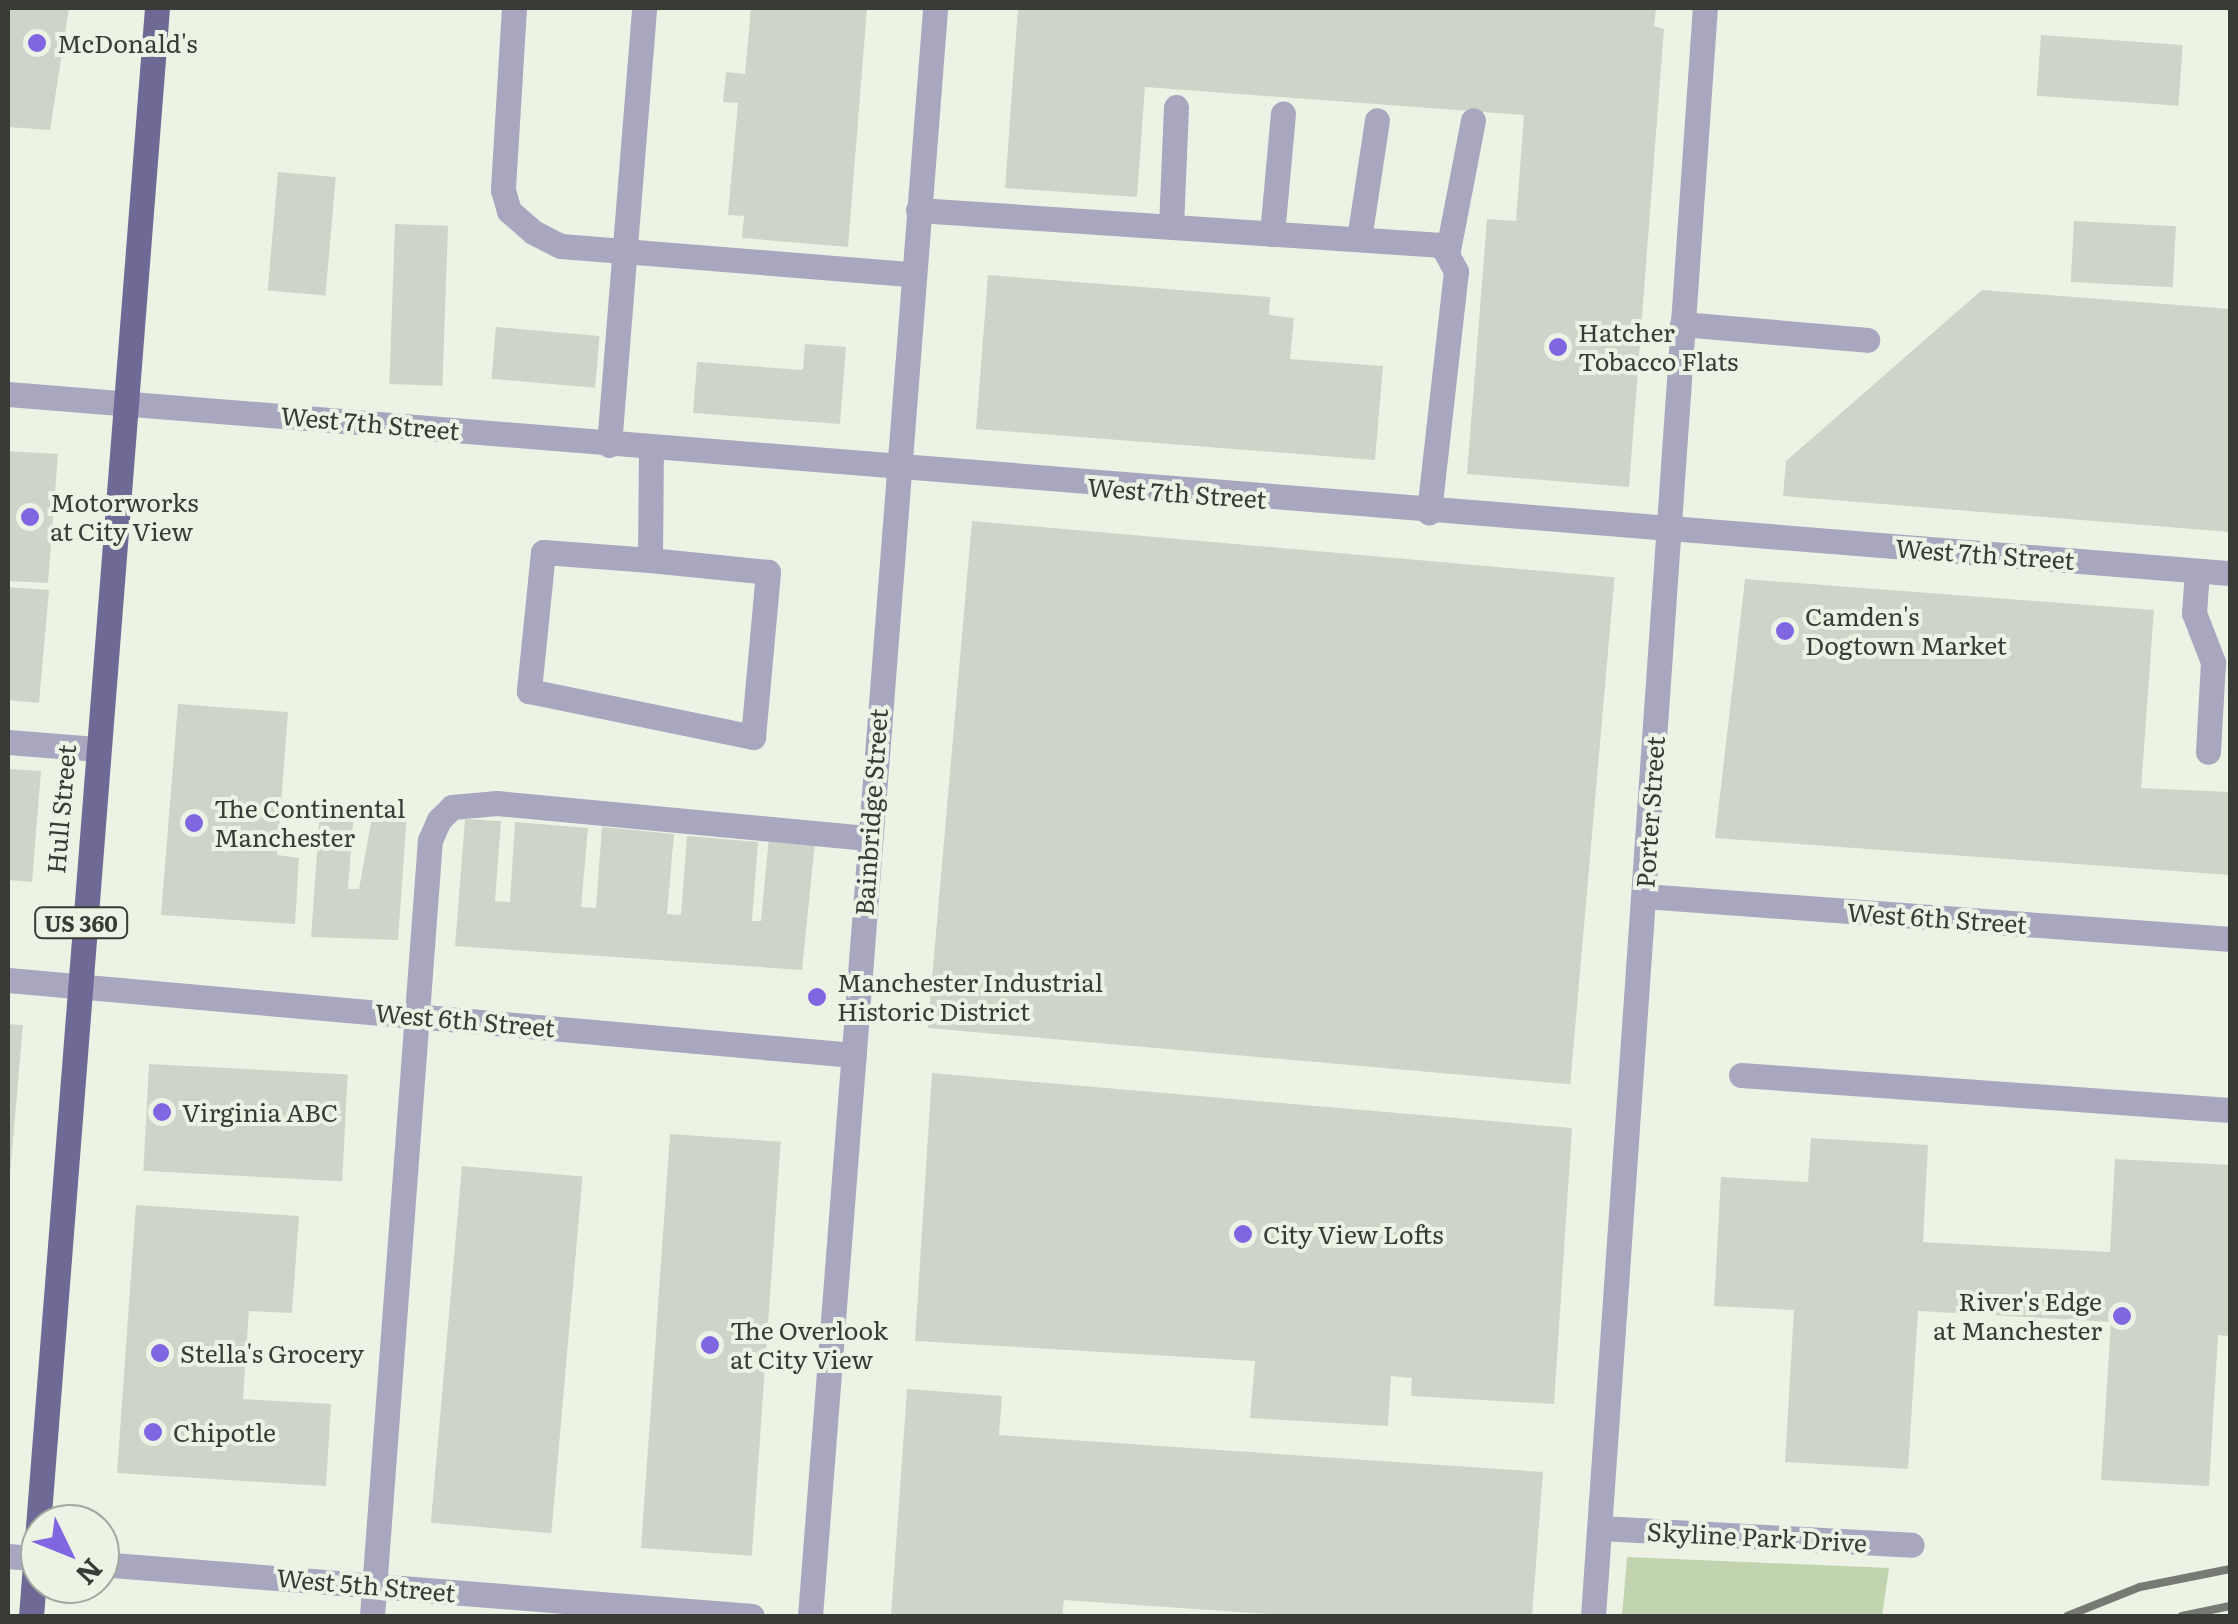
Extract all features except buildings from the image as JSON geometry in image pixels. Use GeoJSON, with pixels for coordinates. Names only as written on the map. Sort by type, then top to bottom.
{"type":"FeatureCollection","features":[{"type":"Feature","properties":{"kind":"main road","name":"Hull Street"},"geometry":{"type":"LineString","coordinates":[[42,1504],[76,985],[157,8]]}},
{"type":"Feature","properties":{"kind":"street"},"geometry":{"type":"LineString","coordinates":[[514,8],[509,211],[561,246],[912,274]]}},
{"type":"Feature","properties":{"kind":"street"},"geometry":{"type":"LineString","coordinates":[[609,445],[644,8]]}},
{"type":"Feature","properties":{"kind":"street","name":"Bainbridge Street"},"geometry":{"type":"LineString","coordinates":[[810,1616],[895,472],[934,8]]}},
{"type":"Feature","properties":{"kind":"street","name":"Porter Street"},"geometry":{"type":"LineString","coordinates":[[1594,1616],[1706,8]]}},
{"type":"Feature","properties":{"kind":"street"},"geometry":{"type":"LineString","coordinates":[[1171,226],[1176,107]]}},
{"type":"Feature","properties":{"kind":"street"},"geometry":{"type":"LineString","coordinates":[[1272,234],[1283,113]]}},
{"type":"Feature","properties":{"kind":"street"},"geometry":{"type":"LineString","coordinates":[[1359,240],[1376,120]]}},
{"type":"Feature","properties":{"kind":"street"},"geometry":{"type":"LineString","coordinates":[[1430,512],[1456,270],[1448,250],[1473,120]]}},
{"type":"Feature","properties":{"kind":"street"},"geometry":{"type":"LineString","coordinates":[[918,210],[1359,240],[1448,250]]}},
{"type":"Feature","properties":{"kind":"street"},"geometry":{"type":"LineString","coordinates":[[1682,324],[1867,340]]}},
{"type":"Feature","properties":{"kind":"street","name":"West 7th Street"},"geometry":{"type":"LineString","coordinates":[[8,394],[125,400],[895,472],[2230,573]]}},
{"type":"Feature","properties":{"kind":"street"},"geometry":{"type":"LineString","coordinates":[[650,560],[651,449]]}},
{"type":"Feature","properties":{"kind":"street"},"geometry":{"type":"LineString","coordinates":[[543,552],[650,560],[768,572],[753,737],[529,691],[543,552]]}},
{"type":"Feature","properties":{"kind":"street"},"geometry":{"type":"LineString","coordinates":[[2197,571],[2194,613],[2214,662],[2208,752]]}},
{"type":"Feature","properties":{"kind":"street"},"geometry":{"type":"LineString","coordinates":[[8,742],[96,749]]}},
{"type":"Feature","properties":{"kind":"street"},"geometry":{"type":"LineString","coordinates":[[372,1616],[430,840],[452,807],[497,803],[869,838]]}},
{"type":"Feature","properties":{"kind":"street","name":"West 6th Street"},"geometry":{"type":"LineString","coordinates":[[1644,896],[2230,940]]}},
{"type":"Feature","properties":{"kind":"street","name":"West 6th Street"},"geometry":{"type":"LineString","coordinates":[[8,980],[854,1056]]}},
{"type":"Feature","properties":{"kind":"street"},"geometry":{"type":"LineString","coordinates":[[1741,1074],[2230,1110]]}},
{"type":"Feature","properties":{"kind":"street","name":"Skyline Park Drive"},"geometry":{"type":"LineString","coordinates":[[1601,1528],[1912,1545]]}},
{"type":"Feature","properties":{"kind":"street","name":"West 5th Street"},"geometry":{"type":"LineString","coordinates":[[120,1566],[752,1616]]}},
{"type":"Feature","properties":{"kind":"green space"},"geometry":{"type":"Polygon","coordinates":[[[1627,1557],[1889,1568],[1882,1616],[1622,1616],[1627,1557]]]}},
{"type":"Feature","properties":{"kind":"railway"},"geometry":{"type":"LineString","coordinates":[[2067,1616],[2140,1587],[2230,1569]]}},
{"type":"Feature","properties":{"kind":"railway"},"geometry":{"type":"LineString","coordinates":[[2182,1616],[2230,1606]]}},
{"type":"Feature","properties":{"kind":"place","name":"McDonald's"},"geometry":{"type":"Point","coordinates":[37,43]}},
{"type":"Feature","properties":{"kind":"place","name":"Hatcher Tobacco Flats"},"geometry":{"type":"Point","coordinates":[1558,347]}},
{"type":"Feature","properties":{"kind":"place","name":"Motorworks at City View"},"geometry":{"type":"Point","coordinates":[30,517]}},
{"type":"Feature","properties":{"kind":"place","name":"Camden's Dogtown Market"},"geometry":{"type":"Point","coordinates":[1785,631]}},
{"type":"Feature","properties":{"kind":"place","name":"The Continental Manchester"},"geometry":{"type":"Point","coordinates":[194,823]}},
{"type":"Feature","properties":{"kind":"place","name":"Manchester Industrial Historic District"},"geometry":{"type":"Point","coordinates":[817,997]}},
{"type":"Feature","properties":{"kind":"place","name":"Virginia ABC"},"geometry":{"type":"Point","coordinates":[162,1112]}},
{"type":"Feature","properties":{"kind":"place","name":"City View Lofts"},"geometry":{"type":"Point","coordinates":[1243,1234]}},
{"type":"Feature","properties":{"kind":"place","name":"River's Edge at Manchester"},"geometry":{"type":"Point","coordinates":[2122,1316]}},
{"type":"Feature","properties":{"kind":"place","name":"The Overlook at City View"},"geometry":{"type":"Point","coordinates":[710,1345]}},
{"type":"Feature","properties":{"kind":"place","name":"Stella's Grocery"},"geometry":{"type":"Point","coordinates":[160,1353]}},
{"type":"Feature","properties":{"kind":"place","name":"Chipotle"},"geometry":{"type":"Point","coordinates":[153,1432]}}]}
